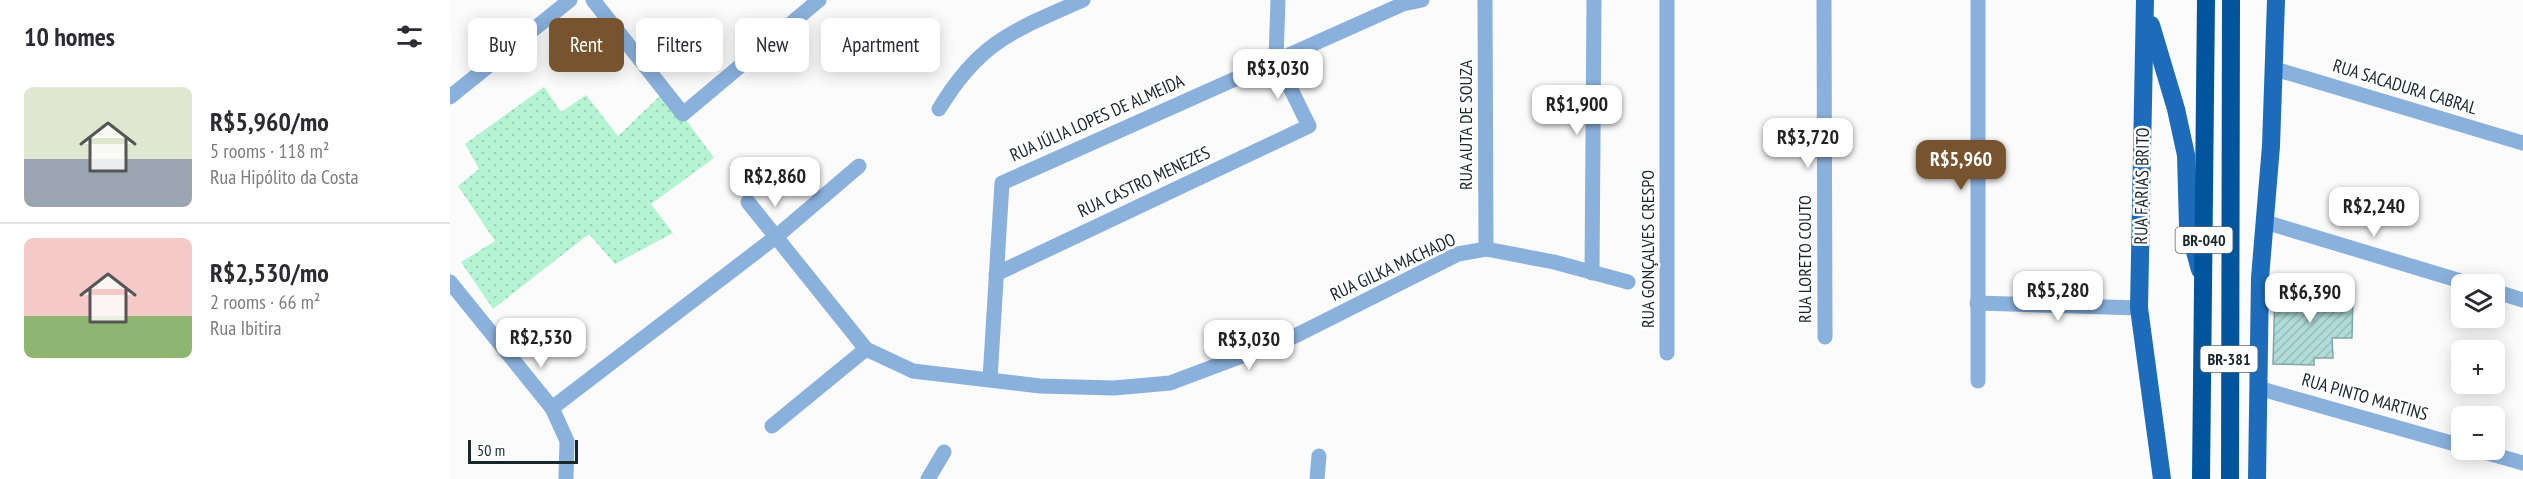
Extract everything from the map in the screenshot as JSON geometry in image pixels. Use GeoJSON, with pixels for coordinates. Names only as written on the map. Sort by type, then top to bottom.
{"type":"FeatureCollection","features":[{"type":"Feature","properties":{"kind":"highway","name":"BR-040"},"geometry":{"type":"LineString","coordinates":[[2201,479],[2206,0]]}},
{"type":"Feature","properties":{"kind":"highway","name":"BR-040"},"geometry":{"type":"LineString","coordinates":[[2230,239],[2231,0]]}},
{"type":"Feature","properties":{"kind":"highway","name":"BR-381"},"geometry":{"type":"LineString","coordinates":[[2230,239],[2230,479]]}},
{"type":"Feature","properties":{"kind":"main road"},"geometry":{"type":"LineString","coordinates":[[2145,0],[2186,155],[2188,226],[2204,283]]}},
{"type":"Feature","properties":{"kind":"main road","name":"RUA FARIAS BRITO"},"geometry":{"type":"LineString","coordinates":[[2145,0],[2139,308],[2162,479]]}},
{"type":"Feature","properties":{"kind":"main road"},"geometry":{"type":"LineString","coordinates":[[2258,479],[2260,278],[2275,69],[2276,0]]}},
{"type":"Feature","properties":{"kind":"street"},"geometry":{"type":"LineString","coordinates":[[450,97],[570,0]]}},
{"type":"Feature","properties":{"kind":"street"},"geometry":{"type":"LineString","coordinates":[[593,0],[683,114],[819,0]]}},
{"type":"Feature","properties":{"kind":"street"},"geometry":{"type":"LineString","coordinates":[[939,109],[964,72],[986,49],[1024,27],[1083,0]]}},
{"type":"Feature","properties":{"kind":"street"},"geometry":{"type":"LineString","coordinates":[[1276,59],[1278,0]]}},
{"type":"Feature","properties":{"kind":"street","name":"RUA JÚLIA LOPES DE ALMEIDA"},"geometry":{"type":"LineString","coordinates":[[990,379],[1002,183],[1276,59],[1403,4],[1422,0]]}},
{"type":"Feature","properties":{"kind":"street","name":"RUA AUTA DE SOUZA"},"geometry":{"type":"LineString","coordinates":[[1485,0],[1486,249]]}},
{"type":"Feature","properties":{"kind":"street"},"geometry":{"type":"LineString","coordinates":[[1592,273],[1594,0]]}},
{"type":"Feature","properties":{"kind":"street","name":"RUA GONÇALVES CRESPO"},"geometry":{"type":"LineString","coordinates":[[1667,0],[1667,353]]}},
{"type":"Feature","properties":{"kind":"street","name":"RUA LORETO COUTO"},"geometry":{"type":"LineString","coordinates":[[1824,0],[1825,337]]}},
{"type":"Feature","properties":{"kind":"street"},"geometry":{"type":"LineString","coordinates":[[1978,0],[1978,381]]}},
{"type":"Feature","properties":{"kind":"street","name":"RUA CASTRO MENEZES"},"geometry":{"type":"LineString","coordinates":[[996,274],[1309,126],[1276,59]]}},
{"type":"Feature","properties":{"kind":"street","name":"RUA SACADURA CABRAL"},"geometry":{"type":"LineString","coordinates":[[2275,69],[2523,143]]}},
{"type":"Feature","properties":{"kind":"street"},"geometry":{"type":"LineString","coordinates":[[552,408],[777,236],[859,166]]}},
{"type":"Feature","properties":{"kind":"street"},"geometry":{"type":"LineString","coordinates":[[748,202],[866,349],[772,426]]}},
{"type":"Feature","properties":{"kind":"street"},"geometry":{"type":"LineString","coordinates":[[2265,222],[2451,278]]}},
{"type":"Feature","properties":{"kind":"street","name":"RUA GILKA MACHADO"},"geometry":{"type":"LineString","coordinates":[[866,349],[913,371],[1040,386],[1114,388],[1170,383],[1295,336],[1458,254],[1486,249],[1554,262],[1629,282]]}},
{"type":"Feature","properties":{"kind":"street"},"geometry":{"type":"LineString","coordinates":[[450,282],[552,408],[567,441],[566,479]]}},
{"type":"Feature","properties":{"kind":"street"},"geometry":{"type":"LineString","coordinates":[[2505,294],[2523,300]]}},
{"type":"Feature","properties":{"kind":"street"},"geometry":{"type":"LineString","coordinates":[[1977,303],[2139,308]]}},
{"type":"Feature","properties":{"kind":"street","name":"RUA PINTO MARTINS"},"geometry":{"type":"LineString","coordinates":[[2258,388],[2451,443]]}},
{"type":"Feature","properties":{"kind":"street"},"geometry":{"type":"LineString","coordinates":[[928,479],[944,452]]}},
{"type":"Feature","properties":{"kind":"street"},"geometry":{"type":"LineString","coordinates":[[1317,479],[1319,456]]}},
{"type":"Feature","properties":{"kind":"street"},"geometry":{"type":"LineString","coordinates":[[2505,459],[2523,464]]}},
{"type":"Feature","properties":{"kind":"green space"},"geometry":{"type":"Polygon","coordinates":[[[544,87],[561,112],[586,95],[618,136],[665,91],[714,158],[651,204],[673,233],[615,264],[589,234],[493,309],[461,262],[495,241],[458,186],[479,169],[465,144],[544,87]]]}},
{"type":"Feature","properties":{"kind":"building"},"geometry":{"type":"Polygon","coordinates":[[[2275,289],[2353,290],[2352,338],[2332,338],[2333,358],[2314,358],[2314,365],[2273,364],[2275,289]]]}}]}
